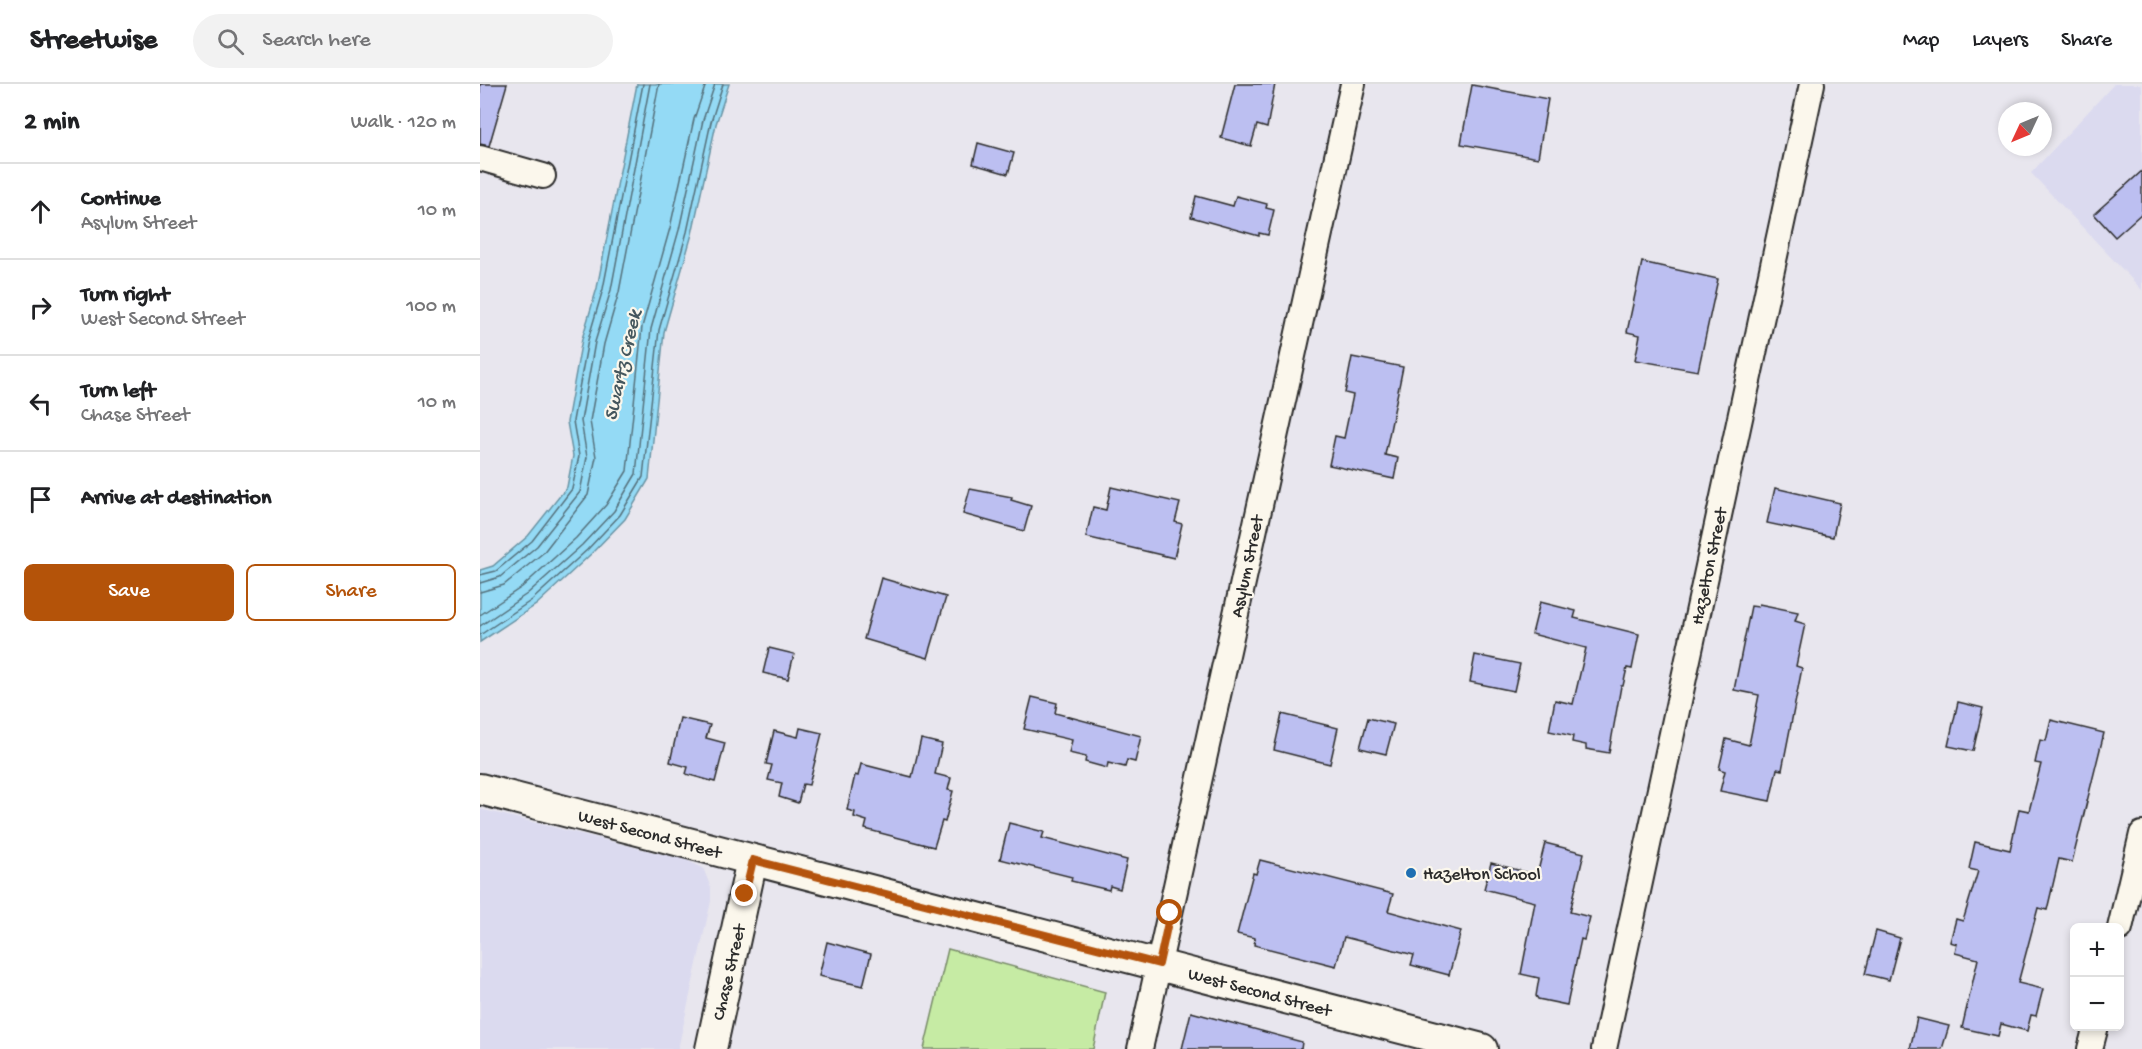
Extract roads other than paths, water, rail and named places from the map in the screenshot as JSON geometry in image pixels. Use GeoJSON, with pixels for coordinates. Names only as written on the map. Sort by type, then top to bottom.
{"type":"FeatureCollection","features":[{"type":"Feature","properties":{"kind":"street","name":"Asylum Street"},"geometry":{"type":"LineString","coordinates":[[1140,1049],[1353,84]]}},
{"type":"Feature","properties":{"kind":"street","name":"Hazelton Street"},"geometry":{"type":"LineString","coordinates":[[1604,1049],[1812,84]]}},
{"type":"Feature","properties":{"kind":"street"},"geometry":{"type":"LineString","coordinates":[[480,158],[543,176]]}},
{"type":"Feature","properties":{"kind":"street","name":"West Second Street"},"geometry":{"type":"LineString","coordinates":[[480,789],[1482,1049]]}},
{"type":"Feature","properties":{"kind":"street"},"geometry":{"type":"LineString","coordinates":[[2121,923],[2142,834]]}},
{"type":"Feature","properties":{"kind":"street","name":"Chase Street"},"geometry":{"type":"LineString","coordinates":[[711,1049],[753,860]]}},
{"type":"Feature","properties":{"kind":"street"},"geometry":{"type":"LineString","coordinates":[[2090,1049],[2095,1031]]}},
{"type":"Feature","properties":{"kind":"water","name":"Swartz Creek"},"geometry":{"type":"Polygon","coordinates":[[[637,84],[729,84],[716,124],[692,234],[664,332],[649,479],[625,519],[591,554],[536,605],[480,642],[480,570],[493,566],[528,536],[567,487],[573,456],[567,422],[582,339],[597,288],[637,84]]]}},
{"type":"Feature","properties":{"kind":"place","name":"Hazelton School"},"geometry":{"type":"Point","coordinates":[1411,873]}}]}
